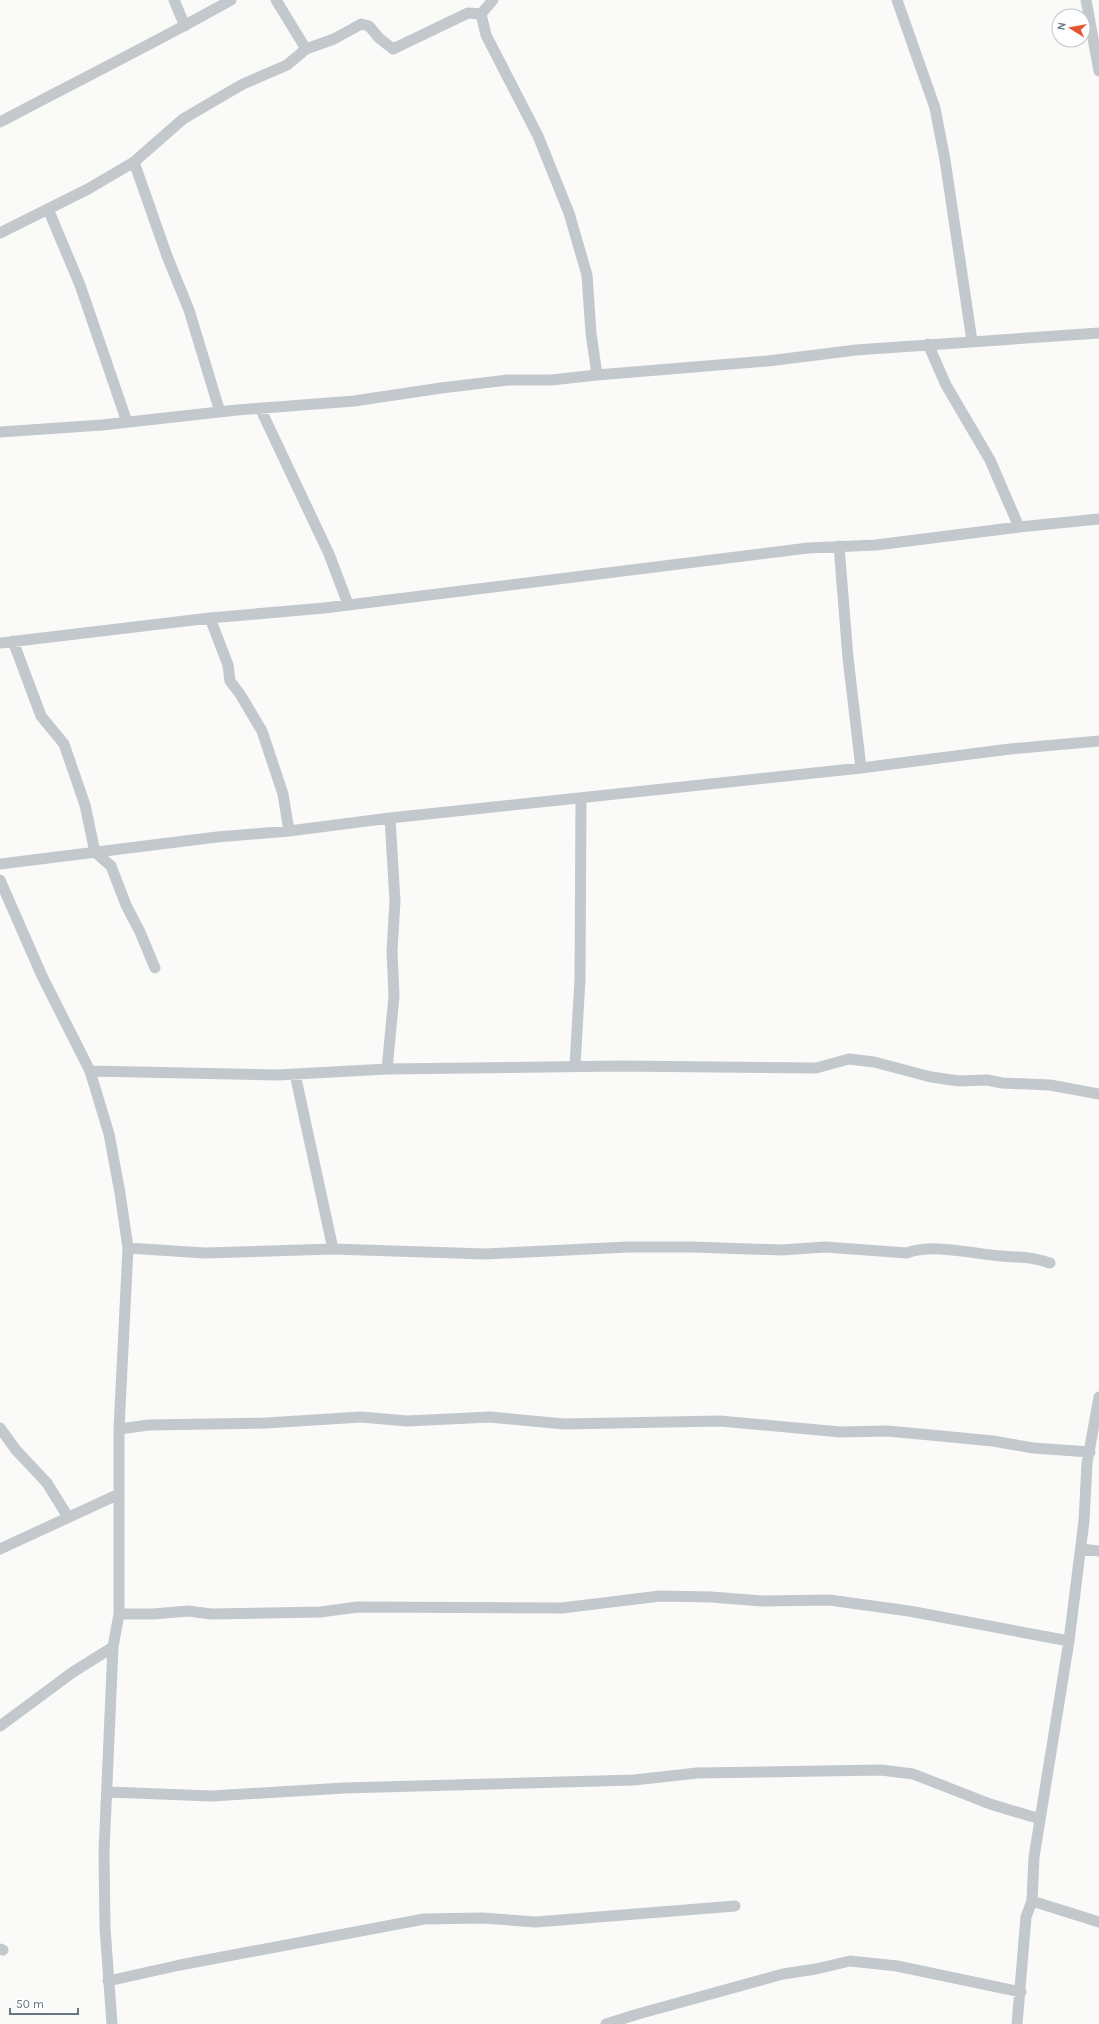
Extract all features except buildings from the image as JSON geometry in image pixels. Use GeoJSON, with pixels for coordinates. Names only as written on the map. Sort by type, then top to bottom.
{"type":"FeatureCollection","features":[{"type":"Feature","properties":{"kind":"street"},"geometry":{"type":"LineString","coordinates":[[174,0],[185,26]]}},
{"type":"Feature","properties":{"kind":"street"},"geometry":{"type":"LineString","coordinates":[[0,122],[185,26],[231,0]]}},
{"type":"Feature","properties":{"kind":"street"},"geometry":{"type":"LineString","coordinates":[[276,0],[306,49]]}},
{"type":"Feature","properties":{"kind":"street"},"geometry":{"type":"LineString","coordinates":[[481,14],[493,0]]}},
{"type":"Feature","properties":{"kind":"street"},"geometry":{"type":"LineString","coordinates":[[897,0],[935,108],[945,160],[972,341]]}},
{"type":"Feature","properties":{"kind":"street"},"geometry":{"type":"LineString","coordinates":[[1086,0],[1099,70]]}},
{"type":"Feature","properties":{"kind":"street"},"geometry":{"type":"LineString","coordinates":[[0,233],[88,190],[134,162],[183,119],[243,84],[287,65],[306,49],[334,39],[361,24],[369,26],[379,38],[393,49],[468,13],[481,14]]}},
{"type":"Feature","properties":{"kind":"street"},"geometry":{"type":"LineString","coordinates":[[481,14],[486,35],[538,136],[570,213],[587,275],[591,333],[597,375]]}},
{"type":"Feature","properties":{"kind":"street"},"geometry":{"type":"LineString","coordinates":[[134,162],[167,256],[189,310],[220,412]]}},
{"type":"Feature","properties":{"kind":"street"},"geometry":{"type":"LineString","coordinates":[[48,209],[80,285],[127,422]]}},
{"type":"Feature","properties":{"kind":"street"},"geometry":{"type":"LineString","coordinates":[[0,432],[127,422],[260,408],[354,401],[508,380],[551,380],[768,361],[856,350],[1099,333]]}},
{"type":"Feature","properties":{"kind":"street"},"geometry":{"type":"LineString","coordinates":[[928,344],[946,386],[990,460],[1019,527]]}},
{"type":"Feature","properties":{"kind":"street"},"geometry":{"type":"LineString","coordinates":[[260,408],[329,554],[348,604]]}},
{"type":"Feature","properties":{"kind":"street"},"geometry":{"type":"LineString","coordinates":[[0,643],[210,618],[348,604],[808,548],[876,545],[1019,527],[1099,519]]}},
{"type":"Feature","properties":{"kind":"street"},"geometry":{"type":"LineString","coordinates":[[839,546],[848,658],[861,768]]}},
{"type":"Feature","properties":{"kind":"street"},"geometry":{"type":"LineString","coordinates":[[210,618],[228,666],[230,681],[240,694],[262,731],[282,794],[289,831]]}},
{"type":"Feature","properties":{"kind":"street"},"geometry":{"type":"LineString","coordinates":[[13,641],[41,716],[64,744],[85,805],[95,852],[111,866],[126,905],[140,932],[155,968]]}},
{"type":"Feature","properties":{"kind":"street"},"geometry":{"type":"LineString","coordinates":[[0,864],[217,837],[289,831],[390,818],[861,768],[1010,749],[1099,741]]}},
{"type":"Feature","properties":{"kind":"street"},"geometry":{"type":"LineString","coordinates":[[575,1066],[580,980],[582,887],[581,798]]}},
{"type":"Feature","properties":{"kind":"street"},"geometry":{"type":"LineString","coordinates":[[387,1069],[394,996],[392,950],[395,901],[390,818]]}},
{"type":"Feature","properties":{"kind":"street"},"geometry":{"type":"LineString","coordinates":[[0,880],[42,976],[90,1071],[109,1134],[116,1167],[128,1248],[118,1429],[119,1614],[114,1647],[104,1852],[105,1928],[112,2024]]}},
{"type":"Feature","properties":{"kind":"street"},"geometry":{"type":"LineString","coordinates":[[90,1071],[164,1074],[295,1074],[387,1069],[575,1066],[816,1068],[849,1059],[874,1062],[931,1077],[959,1081],[987,1080],[1002,1083],[1050,1085],[1099,1094]]}},
{"type":"Feature","properties":{"kind":"street"},"geometry":{"type":"LineString","coordinates":[[295,1074],[333,1249]]}},
{"type":"Feature","properties":{"kind":"street"},"geometry":{"type":"LineString","coordinates":[[128,1248],[205,1253],[333,1249],[485,1254],[628,1247],[692,1247],[782,1250],[825,1247],[907,1253],[918,1248],[972,1251],[1002,1256],[1022,1256],[1036,1258],[1050,1263]]}},
{"type":"Feature","properties":{"kind":"street"},"geometry":{"type":"LineString","coordinates":[[1017,2024],[1026,1917],[1032,1901],[1034,1857],[1069,1641],[1084,1521],[1087,1463],[1099,1397]]}},
{"type":"Feature","properties":{"kind":"street"},"geometry":{"type":"LineString","coordinates":[[118,1429],[149,1425],[266,1423],[361,1417],[407,1421],[490,1417],[564,1424],[720,1421],[840,1432],[888,1431],[994,1441],[1033,1448],[1090,1452]]}},
{"type":"Feature","properties":{"kind":"street"},"geometry":{"type":"LineString","coordinates":[[0,1428],[16,1450],[47,1483],[68,1517]]}},
{"type":"Feature","properties":{"kind":"street"},"geometry":{"type":"LineString","coordinates":[[0,1549],[119,1494]]}},
{"type":"Feature","properties":{"kind":"street"},"geometry":{"type":"LineString","coordinates":[[1081,1549],[1099,1551]]}},
{"type":"Feature","properties":{"kind":"street"},"geometry":{"type":"LineString","coordinates":[[119,1614],[153,1614],[188,1611],[211,1614],[320,1612],[358,1608],[562,1608],[660,1596],[711,1597],[762,1601],[829,1600],[909,1611],[1069,1641]]}},
{"type":"Feature","properties":{"kind":"street"},"geometry":{"type":"LineString","coordinates":[[0,1726],[73,1672],[114,1647]]}},
{"type":"Feature","properties":{"kind":"street"},"geometry":{"type":"LineString","coordinates":[[108,1792],[212,1796],[344,1788],[634,1780],[696,1773],[881,1770],[913,1774],[990,1804],[1040,1819]]}},
{"type":"Feature","properties":{"kind":"street"},"geometry":{"type":"LineString","coordinates":[[1032,1901],[1099,1922]]}},
{"type":"Feature","properties":{"kind":"street"},"geometry":{"type":"LineString","coordinates":[[108,1981],[180,1965],[424,1920],[482,1918],[536,1922],[735,1906]]}},
{"type":"Feature","properties":{"kind":"street"},"geometry":{"type":"LineString","coordinates":[[606,2024],[783,1974],[816,1969],[850,1961],[897,1966],[1020,1992]]}}]}
